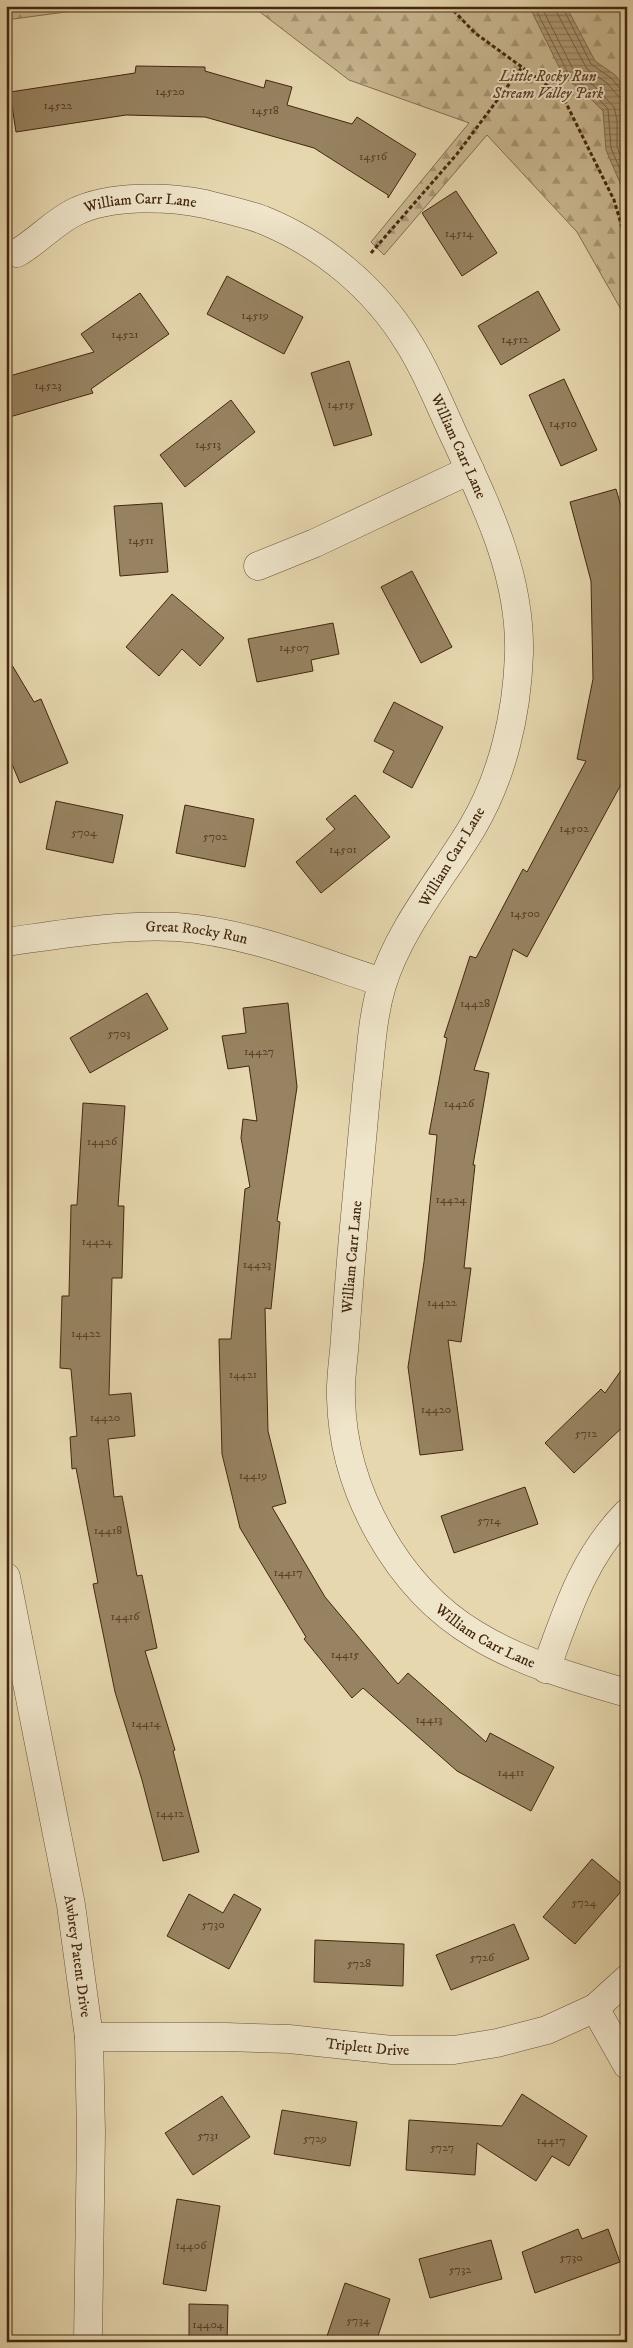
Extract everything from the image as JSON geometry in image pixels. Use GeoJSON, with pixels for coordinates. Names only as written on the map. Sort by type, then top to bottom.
{"type":"FeatureCollection","features":[{"type":"Feature","properties":{"kind":"street","name":"William Carr Lane"},"geometry":{"type":"LineString","coordinates":[[17,252],[73,213],[97,204],[138,199],[185,200],[248,214],[268,222],[316,247],[351,274],[373,296],[408,342],[470,470],[502,543],[508,565],[518,625],[519,652],[514,713],[504,756],[482,809],[404,937],[382,982],[374,1021],[354,1222],[341,1396],[344,1428],[350,1461],[362,1497],[378,1531],[399,1563],[427,1596],[459,1624],[478,1636],[546,1668],[627,1693]]}},
{"type":"Feature","properties":{"kind":"street"},"geometry":{"type":"LineString","coordinates":[[258,566],[315,543],[470,470]]}},
{"type":"Feature","properties":{"kind":"street","name":"Great Rocky Run"},"geometry":{"type":"LineString","coordinates":[[6,942],[128,927],[177,927],[254,941],[382,982]]}},
{"type":"Feature","properties":{"kind":"street"},"geometry":{"type":"LineString","coordinates":[[546,1668],[584,1571],[598,1547],[627,1513]]}},
{"type":"Feature","properties":{"kind":"street","name":"Awbrey Patent Drive"},"geometry":{"type":"LineString","coordinates":[[6,1577],[71,1906],[89,2037],[91,2133],[88,2342]]}},
{"type":"Feature","properties":{"kind":"street","name":"Triplett Drive"},"geometry":{"type":"LineString","coordinates":[[89,2037],[244,2037],[289,2039],[392,2050],[454,2050],[497,2043],[547,2030],[595,2008],[627,1979]]}},
{"type":"Feature","properties":{"kind":"street"},"geometry":{"type":"LineString","coordinates":[[595,2008],[627,2065]]}},
{"type":"Feature","properties":{"kind":"path"},"geometry":{"type":"LineString","coordinates":[[449,6],[475,33],[562,97],[614,200],[627,244]]}},
{"type":"Feature","properties":{"kind":"path"},"geometry":{"type":"LineString","coordinates":[[351,274],[457,154],[522,67]]}},
{"type":"Feature","properties":{"kind":"green space"},"geometry":{"type":"Polygon","coordinates":[[[6,6],[110,6],[6,20],[6,6]]]}},
{"type":"Feature","properties":{"kind":"green space","name":"Little Rocky Run Stream Valley Park"},"geometry":{"type":"Polygon","coordinates":[[[252,6],[627,6],[627,320],[577,232],[487,135],[384,255],[371,242],[469,123],[349,80],[252,6]]]}},
{"type":"Feature","properties":{"kind":"water"},"geometry":{"type":"Polygon","coordinates":[[[529,6],[566,6],[595,61],[615,75],[627,90],[627,199],[606,150],[603,111],[586,94],[564,77],[529,6]]]}},
{"type":"Feature","properties":{"kind":"building"},"geometry":{"type":"Polygon","coordinates":[[[136,66],[205,67],[205,71],[264,88],[266,80],[292,87],[287,105],[352,124],[357,117],[416,154],[388,198],[388,195],[314,148],[205,117],[126,115],[16,132],[10,92],[135,73],[136,66]]]}},
{"type":"Feature","properties":{"kind":"building"},"geometry":{"type":"Polygon","coordinates":[[[456,191],[497,253],[462,276],[422,213],[456,191]]]}},
{"type":"Feature","properties":{"kind":"building"},"geometry":{"type":"Polygon","coordinates":[[[227,276],[303,317],[284,354],[207,314],[227,276]]]}},
{"type":"Feature","properties":{"kind":"building"},"geometry":{"type":"Polygon","coordinates":[[[538,291],[560,330],[501,365],[478,326],[538,291]]]}},
{"type":"Feature","properties":{"kind":"building"},"geometry":{"type":"Polygon","coordinates":[[[140,293],[169,334],[91,389],[93,393],[6,418],[6,377],[94,352],[81,334],[140,293]]]}},
{"type":"Feature","properties":{"kind":"building"},"geometry":{"type":"Polygon","coordinates":[[[349,361],[372,435],[334,446],[311,373],[349,361]]]}},
{"type":"Feature","properties":{"kind":"building"},"geometry":{"type":"Polygon","coordinates":[[[564,379],[597,450],[561,466],[529,395],[564,379]]]}},
{"type":"Feature","properties":{"kind":"building"},"geometry":{"type":"Polygon","coordinates":[[[231,400],[255,432],[185,487],[160,455],[231,400]]]}},
{"type":"Feature","properties":{"kind":"building"},"geometry":{"type":"Polygon","coordinates":[[[616,489],[627,527],[627,636],[623,636],[623,696],[627,696],[627,764],[624,779],[527,957],[513,949],[474,1070],[489,1073],[473,1165],[475,1165],[464,1268],[471,1268],[461,1342],[448,1340],[463,1450],[420,1455],[408,1367],[424,1262],[437,1135],[429,1134],[447,1038],[444,1037],[470,956],[476,958],[523,869],[527,872],[586,761],[577,759],[593,679],[591,581],[570,502],[616,489]]]}},
{"type":"Feature","properties":{"kind":"building"},"geometry":{"type":"Polygon","coordinates":[[[162,503],[168,572],[120,576],[114,506],[162,503]]]}},
{"type":"Feature","properties":{"kind":"building"},"geometry":{"type":"Polygon","coordinates":[[[412,571],[452,647],[421,663],[381,587],[412,571]]]}},
{"type":"Feature","properties":{"kind":"building"},"geometry":{"type":"Polygon","coordinates":[[[172,594],[224,638],[200,666],[182,649],[159,676],[126,647],[172,594]]]}},
{"type":"Feature","properties":{"kind":"building"},"geometry":{"type":"Polygon","coordinates":[[[333,623],[339,654],[311,660],[313,671],[257,682],[248,639],[333,623]]]}},
{"type":"Feature","properties":{"kind":"building"},"geometry":{"type":"Polygon","coordinates":[[[6,655],[34,702],[41,699],[68,763],[20,783],[6,750],[6,655]]]}},
{"type":"Feature","properties":{"kind":"building"},"geometry":{"type":"Polygon","coordinates":[[[394,702],[443,727],[412,788],[383,772],[394,751],[374,741],[394,702]]]}},
{"type":"Feature","properties":{"kind":"building"},"geometry":{"type":"Polygon","coordinates":[[[355,795],[390,837],[321,893],[296,862],[335,829],[326,819],[355,795]]]}},
{"type":"Feature","properties":{"kind":"building"},"geometry":{"type":"Polygon","coordinates":[[[56,801],[123,815],[113,863],[46,849],[56,801]]]}},
{"type":"Feature","properties":{"kind":"building"},"geometry":{"type":"Polygon","coordinates":[[[185,805],[254,819],[245,867],[176,853],[185,805]]]}},
{"type":"Feature","properties":{"kind":"building"},"geometry":{"type":"Polygon","coordinates":[[[147,993],[168,1029],[90,1073],[70,1038],[147,993]]]}},
{"type":"Feature","properties":{"kind":"building"},"geometry":{"type":"Polygon","coordinates":[[[288,1003],[297,1087],[277,1221],[280,1222],[271,1309],[265,1308],[268,1431],[286,1503],[272,1507],[325,1597],[398,1684],[408,1673],[486,1742],[490,1733],[554,1767],[531,1811],[457,1771],[363,1688],[352,1698],[304,1639],[306,1637],[240,1528],[222,1454],[219,1339],[231,1339],[245,1189],[250,1187],[241,1138],[243,1119],[257,1121],[249,1066],[228,1069],[222,1036],[246,1033],[243,1008],[288,1003]]]}},
{"type":"Feature","properties":{"kind":"building"},"geometry":{"type":"Polygon","coordinates":[[[83,1103],[125,1106],[118,1206],[124,1206],[122,1278],[112,1278],[109,1395],[131,1393],[135,1436],[108,1439],[114,1497],[122,1496],[137,1576],[142,1575],[157,1648],[145,1651],[175,1750],[173,1751],[199,1852],[163,1861],[142,1780],[115,1692],[93,1584],[98,1583],[76,1468],[72,1469],[70,1437],[77,1436],[71,1369],[60,1368],[62,1296],[69,1296],[71,1205],[77,1205],[83,1103]]]}},
{"type":"Feature","properties":{"kind":"building"},"geometry":{"type":"Polygon","coordinates":[[[627,1362],[627,1423],[574,1473],[545,1443],[601,1389],[605,1393],[627,1362]]]}},
{"type":"Feature","properties":{"kind":"building"},"geometry":{"type":"Polygon","coordinates":[[[525,1487],[538,1524],[454,1553],[441,1516],[525,1487]]]}},
{"type":"Feature","properties":{"kind":"building"},"geometry":{"type":"Polygon","coordinates":[[[592,1859],[625,1887],[575,1944],[543,1917],[592,1859]]]}},
{"type":"Feature","properties":{"kind":"building"},"geometry":{"type":"Polygon","coordinates":[[[189,1894],[223,1913],[234,1894],[261,1909],[229,1969],[167,1936],[189,1894]]]}},
{"type":"Feature","properties":{"kind":"building"},"geometry":{"type":"Polygon","coordinates":[[[514,1924],[529,1959],[451,1990],[436,1955],[514,1924]]]}},
{"type":"Feature","properties":{"kind":"building"},"geometry":{"type":"Polygon","coordinates":[[[315,1940],[404,1944],[403,1986],[314,1982],[315,1940]]]}},
{"type":"Feature","properties":{"kind":"building"},"geometry":{"type":"Polygon","coordinates":[[[522,2094],[587,2136],[569,2166],[552,2156],[536,2181],[477,2143],[475,2175],[406,2170],[409,2120],[502,2126],[522,2094]]]}},
{"type":"Feature","properties":{"kind":"building"},"geometry":{"type":"Polygon","coordinates":[[[222,2096],[250,2137],[193,2175],[165,2133],[222,2096]]]}},
{"type":"Feature","properties":{"kind":"building"},"geometry":{"type":"Polygon","coordinates":[[[282,2110],[357,2122],[350,2166],[274,2154],[282,2110]]]}},
{"type":"Feature","properties":{"kind":"building"},"geometry":{"type":"Polygon","coordinates":[[[177,2199],[220,2206],[206,2291],[163,2284],[177,2199]]]}},
{"type":"Feature","properties":{"kind":"building"},"geometry":{"type":"Polygon","coordinates":[[[578,2229],[582,2239],[608,2229],[620,2262],[535,2293],[522,2252],[578,2229]]]}},
{"type":"Feature","properties":{"kind":"building"},"geometry":{"type":"Polygon","coordinates":[[[491,2240],[502,2279],[430,2298],[419,2259],[491,2240]]]}},
{"type":"Feature","properties":{"kind":"building"},"geometry":{"type":"Polygon","coordinates":[[[345,2283],[390,2299],[376,2342],[325,2342],[345,2283]]]}},
{"type":"Feature","properties":{"kind":"building"},"geometry":{"type":"Polygon","coordinates":[[[189,2304],[228,2305],[227,2342],[189,2342],[189,2304]]]}}]}
